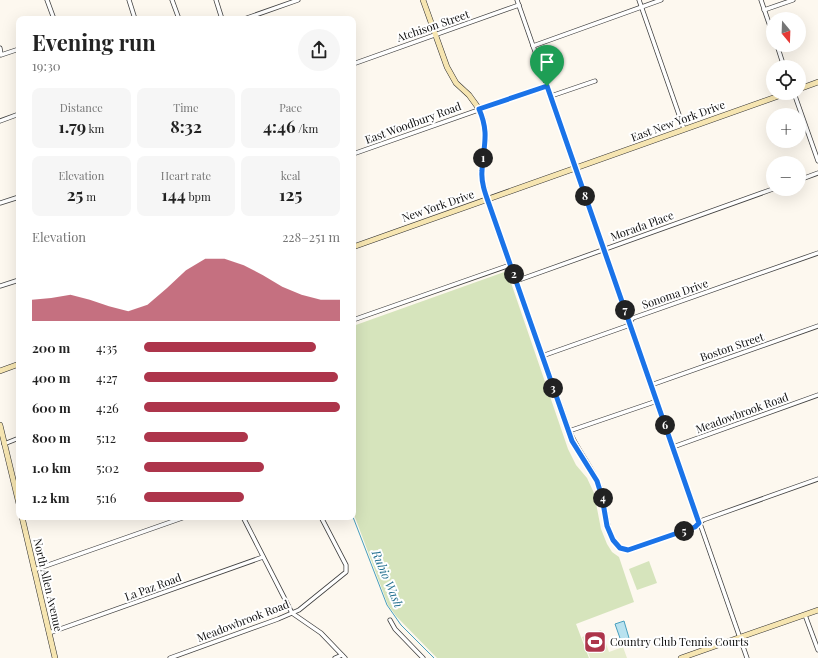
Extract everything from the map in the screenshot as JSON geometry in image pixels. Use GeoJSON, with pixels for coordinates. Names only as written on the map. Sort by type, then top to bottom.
{"type":"FeatureCollection","features":[{"type":"Feature","properties":{"kind":"street"},"geometry":{"type":"LineString","coordinates":[[46,0],[53,16]]}},
{"type":"Feature","properties":{"kind":"street"},"geometry":{"type":"LineString","coordinates":[[129,0],[134,16]]}},
{"type":"Feature","properties":{"kind":"street"},"geometry":{"type":"LineString","coordinates":[[172,0],[178,16]]}},
{"type":"Feature","properties":{"kind":"street"},"geometry":{"type":"LineString","coordinates":[[216,0],[221,16]]}},
{"type":"Feature","properties":{"kind":"street"},"geometry":{"type":"LineString","coordinates":[[253,16],[298,0]]}},
{"type":"Feature","properties":{"kind":"street"},"geometry":{"type":"LineString","coordinates":[[423,0],[446,67],[451,76],[469,95],[479,109],[485,126],[486,136],[482,171],[483,184],[487,199],[568,431],[577,449],[597,481],[609,531],[613,540],[620,548],[628,550],[695,527],[703,520],[818,479]]}},
{"type":"Feature","properties":{"kind":"street"},"geometry":{"type":"LineString","coordinates":[[517,0],[699,523],[748,658]]}},
{"type":"Feature","properties":{"kind":"street"},"geometry":{"type":"LineString","coordinates":[[639,0],[684,129]]}},
{"type":"Feature","properties":{"kind":"street"},"geometry":{"type":"LineString","coordinates":[[533,46],[661,0]]}},
{"type":"Feature","properties":{"kind":"street"},"geometry":{"type":"LineString","coordinates":[[761,0],[766,16]]}},
{"type":"Feature","properties":{"kind":"street"},"geometry":{"type":"LineString","coordinates":[[764,10],[793,0]]}},
{"type":"Feature","properties":{"kind":"street","name":"Atchison Street"},"geometry":{"type":"LineString","coordinates":[[356,63],[519,5]]}},
{"type":"Feature","properties":{"kind":"street"},"geometry":{"type":"LineString","coordinates":[[0,48],[1,55],[16,50]]}},
{"type":"Feature","properties":{"kind":"street"},"geometry":{"type":"LineString","coordinates":[[551,96],[595,81]]}},
{"type":"Feature","properties":{"kind":"street"},"geometry":{"type":"LineString","coordinates":[[806,86],[818,82]]}},
{"type":"Feature","properties":{"kind":"street","name":"East Woodbury Road"},"geometry":{"type":"LineString","coordinates":[[356,153],[547,86]]}},
{"type":"Feature","properties":{"kind":"street","name":"East New York Drive"},"geometry":{"type":"LineString","coordinates":[[576,168],[767,100]]}},
{"type":"Feature","properties":{"kind":"street"},"geometry":{"type":"LineString","coordinates":[[796,100],[818,161]]}},
{"type":"Feature","properties":{"kind":"street"},"geometry":{"type":"LineString","coordinates":[[0,121],[16,115]]}},
{"type":"Feature","properties":{"kind":"street","name":"New York Drive"},"geometry":{"type":"LineString","coordinates":[[356,246],[576,168]]}},
{"type":"Feature","properties":{"kind":"street"},"geometry":{"type":"LineString","coordinates":[[806,177],[818,173]]}},
{"type":"Feature","properties":{"kind":"street","name":"Morada Place"},"geometry":{"type":"LineString","coordinates":[[516,280],[766,191]]}},
{"type":"Feature","properties":{"kind":"street"},"geometry":{"type":"LineString","coordinates":[[0,204],[16,198]]}},
{"type":"Feature","properties":{"kind":"street","name":"Sonoma Drive"},"geometry":{"type":"LineString","coordinates":[[542,356],[627,326],[633,318],[818,253]]}},
{"type":"Feature","properties":{"kind":"street"},"geometry":{"type":"LineString","coordinates":[[356,319],[510,265]]}},
{"type":"Feature","properties":{"kind":"street"},"geometry":{"type":"LineString","coordinates":[[0,286],[16,281]]}},
{"type":"Feature","properties":{"kind":"street","name":"Boston Street"},"geometry":{"type":"LineString","coordinates":[[651,384],[818,326]]}},
{"type":"Feature","properties":{"kind":"street"},"geometry":{"type":"LineString","coordinates":[[0,371],[16,365]]}},
{"type":"Feature","properties":{"kind":"street","name":"Meadowbrook Road"},"geometry":{"type":"LineString","coordinates":[[673,447],[818,395]]}},
{"type":"Feature","properties":{"kind":"street"},"geometry":{"type":"LineString","coordinates":[[568,431],[657,401]]}},
{"type":"Feature","properties":{"kind":"street"},"geometry":{"type":"LineString","coordinates":[[0,425],[16,492]]}},
{"type":"Feature","properties":{"kind":"street"},"geometry":{"type":"LineString","coordinates":[[4,444],[16,439]]}},
{"type":"Feature","properties":{"kind":"street","name":"North Allen Avenue"},"geometry":{"type":"LineString","coordinates":[[23,520],[55,658]]}},
{"type":"Feature","properties":{"kind":"street"},"geometry":{"type":"LineString","coordinates":[[34,570],[176,520]]}},
{"type":"Feature","properties":{"kind":"street"},"geometry":{"type":"LineString","coordinates":[[245,520],[292,613],[321,633],[343,656],[335,658]]}},
{"type":"Feature","properties":{"kind":"street","name":"Meadowbrook Road"},"geometry":{"type":"LineString","coordinates":[[170,658],[299,610],[346,572],[346,565],[323,520]]}},
{"type":"Feature","properties":{"kind":"street","name":"La Paz Road"},"geometry":{"type":"LineString","coordinates":[[49,633],[264,557]]}},
{"type":"Feature","properties":{"kind":"street"},"geometry":{"type":"LineString","coordinates":[[681,658],[818,610]]}},
{"type":"Feature","properties":{"kind":"street"},"geometry":{"type":"LineString","coordinates":[[805,615],[818,650]]}},
{"type":"Feature","properties":{"kind":"street"},"geometry":{"type":"LineString","coordinates":[[390,620],[395,629],[423,658]]}},
{"type":"Feature","properties":{"kind":"green space"},"geometry":{"type":"Polygon","coordinates":[[[507,271],[568,449],[576,465],[587,478],[594,493],[601,529],[612,552],[619,557],[634,602],[576,624],[589,658],[437,658],[396,616],[388,605],[356,520],[356,325],[507,271]]]}},
{"type":"Feature","properties":{"kind":"green space"},"geometry":{"type":"Polygon","coordinates":[[[649,561],[657,583],[637,590],[629,569],[649,561]]]}},
{"type":"Feature","properties":{"kind":"green space","name":"Country Club Tennis Courts"},"geometry":{"type":"Polygon","coordinates":[[[601,630],[609,652],[623,647],[627,658],[590,658],[582,637],[601,630]]]}},
{"type":"Feature","properties":{"kind":"water"},"geometry":{"type":"Polygon","coordinates":[[[624,621],[629,638],[621,641],[615,624],[624,621]]]}},
{"type":"Feature","properties":{"kind":"waterway","name":"Rubio Wash"},"geometry":{"type":"LineString","coordinates":[[354,520],[387,605],[401,625],[434,658]]}},
{"type":"Feature","properties":{"kind":"place","name":"Country Club Tennis Courts"},"geometry":{"type":"Point","coordinates":[595,642]}},
{"type":"Feature","properties":{"kind":"route"},"geometry":{"type":"LineString","coordinates":[[547,86],[684,476],[699,523],[695,527],[628,550],[620,548],[613,540],[607,526],[602,497],[597,481],[572,441],[489,204],[482,179],[482,160],[486,136],[483,118],[479,109],[547,86]]}}]}
